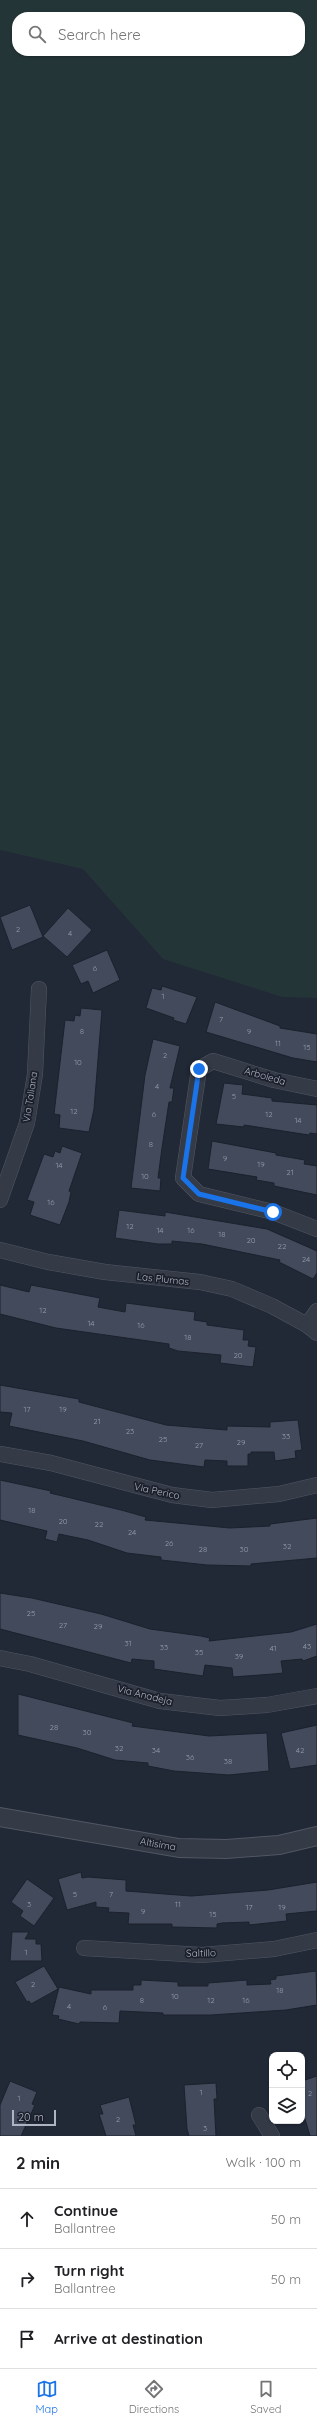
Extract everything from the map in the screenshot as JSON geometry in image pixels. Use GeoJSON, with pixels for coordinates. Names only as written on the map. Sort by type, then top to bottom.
{"type":"FeatureCollection","features":[{"type":"Feature","properties":{"kind":"street","name":"Via Taliana"},"geometry":{"type":"LineString","coordinates":[[0,1200],[27,1123],[35,1074],[39,989]]}},
{"type":"Feature","properties":{"kind":"street","name":"Arboleda"},"geometry":{"type":"LineString","coordinates":[[317,1089],[274,1080],[213,1061],[199,1069],[183,1178],[199,1194],[273,1212],[317,1229]]}},
{"type":"Feature","properties":{"kind":"street","name":"Las Plumas"},"geometry":{"type":"LineString","coordinates":[[0,1250],[55,1264],[159,1279],[200,1282],[232,1289],[272,1306],[312,1329]]}},
{"type":"Feature","properties":{"kind":"street"},"geometry":{"type":"LineString","coordinates":[[312,1329],[317,1311]]}},
{"type":"Feature","properties":{"kind":"street","name":"Via Perico"},"geometry":{"type":"LineString","coordinates":[[0,1454],[51,1462],[172,1495],[212,1500],[279,1494],[317,1485]]}},
{"type":"Feature","properties":{"kind":"street","name":"Via Anadeja"},"geometry":{"type":"LineString","coordinates":[[0,1658],[30,1664],[160,1701],[220,1708],[267,1705],[317,1696]]}},
{"type":"Feature","properties":{"kind":"street","name":"Altisima"},"geometry":{"type":"LineString","coordinates":[[0,1817],[179,1848],[226,1849],[271,1845],[317,1836]]}},
{"type":"Feature","properties":{"kind":"street","name":"Saltillo"},"geometry":{"type":"LineString","coordinates":[[84,1948],[202,1955],[274,1949],[317,1940]]}},
{"type":"Feature","properties":{"kind":"street"},"geometry":{"type":"LineString","coordinates":[[259,2115],[272,2136]]}},
{"type":"Feature","properties":{"kind":"shaded area"},"geometry":{"type":"Polygon","coordinates":[[[0,0],[317,0],[317,998],[282,997],[163,959],[83,869],[0,850],[0,0]]]}},
{"type":"Feature","properties":{"kind":"building"},"geometry":{"type":"Polygon","coordinates":[[[30,905],[43,937],[12,950],[0,917],[30,905]]]}},
{"type":"Feature","properties":{"kind":"building"},"geometry":{"type":"Polygon","coordinates":[[[68,908],[92,930],[67,957],[43,936],[68,908]]]}},
{"type":"Feature","properties":{"kind":"building"},"geometry":{"type":"Polygon","coordinates":[[[107,950],[120,980],[93,993],[88,981],[81,984],[72,965],[107,950]]]}},
{"type":"Feature","properties":{"kind":"building"},"geometry":{"type":"Polygon","coordinates":[[[162,986],[197,997],[186,1024],[146,1008],[152,988],[161,990],[162,986]]]}},
{"type":"Feature","properties":{"kind":"building"},"geometry":{"type":"Polygon","coordinates":[[[215,1002],[280,1026],[280,1028],[317,1034],[317,1062],[293,1058],[206,1032],[215,1002]]]}},
{"type":"Feature","properties":{"kind":"building"},"geometry":{"type":"Polygon","coordinates":[[[81,1008],[102,1010],[94,1109],[89,1132],[59,1128],[60,1115],[54,1114],[65,1020],[74,1021],[75,1015],[80,1016],[81,1008]]]}},
{"type":"Feature","properties":{"kind":"building"},"geometry":{"type":"Polygon","coordinates":[[[153,1039],[180,1046],[170,1088],[174,1088],[172,1102],[169,1102],[162,1148],[158,1178],[161,1178],[160,1191],[131,1188],[145,1075],[153,1039]]]}},
{"type":"Feature","properties":{"kind":"building"},"geometry":{"type":"Polygon","coordinates":[[[224,1083],[243,1085],[242,1094],[272,1098],[272,1101],[317,1105],[317,1134],[310,1133],[309,1135],[244,1125],[244,1127],[216,1124],[224,1083]]]}},
{"type":"Feature","properties":{"kind":"building"},"geometry":{"type":"Polygon","coordinates":[[[212,1141],[276,1153],[276,1155],[305,1160],[304,1164],[317,1166],[317,1195],[274,1186],[274,1183],[256,1180],[257,1177],[208,1169],[212,1141]]]}},
{"type":"Feature","properties":{"kind":"building"},"geometry":{"type":"Polygon","coordinates":[[[62,1146],[82,1153],[69,1191],[71,1192],[69,1202],[60,1225],[30,1215],[34,1202],[27,1200],[44,1154],[53,1157],[55,1151],[60,1153],[62,1146]]]}},
{"type":"Feature","properties":{"kind":"building"},"geometry":{"type":"Polygon","coordinates":[[[119,1210],[165,1216],[165,1212],[267,1229],[317,1251],[317,1273],[313,1279],[279,1262],[280,1260],[202,1244],[172,1241],[172,1244],[158,1244],[115,1238],[119,1210]]]}},
{"type":"Feature","properties":{"kind":"building"},"geometry":{"type":"Polygon","coordinates":[[[0,1285],[29,1292],[31,1285],[100,1298],[98,1307],[125,1312],[126,1303],[195,1312],[194,1320],[207,1322],[207,1325],[244,1330],[243,1340],[249,1340],[248,1346],[256,1347],[253,1367],[220,1363],[221,1355],[178,1351],[169,1348],[169,1344],[56,1328],[0,1314],[0,1285]]]}},
{"type":"Feature","properties":{"kind":"building"},"geometry":{"type":"Polygon","coordinates":[[[0,1385],[79,1399],[79,1402],[166,1425],[227,1430],[227,1426],[270,1427],[270,1422],[298,1420],[302,1450],[295,1451],[296,1458],[275,1461],[274,1452],[251,1452],[251,1454],[248,1454],[248,1466],[227,1466],[227,1461],[205,1460],[204,1467],[150,1460],[83,1441],[9,1426],[12,1413],[0,1412],[0,1385]]]}},
{"type":"Feature","properties":{"kind":"building"},"geometry":{"type":"Polygon","coordinates":[[[0,1480],[51,1491],[50,1493],[121,1510],[146,1517],[145,1520],[230,1528],[270,1526],[270,1524],[317,1518],[317,1558],[251,1564],[251,1566],[207,1565],[161,1560],[161,1557],[127,1553],[88,1540],[59,1534],[57,1542],[45,1539],[47,1531],[0,1520],[0,1480]]]}},
{"type":"Feature","properties":{"kind":"building"},"geometry":{"type":"Polygon","coordinates":[[[0,1593],[32,1598],[101,1614],[150,1629],[210,1638],[209,1641],[291,1632],[317,1624],[317,1656],[303,1661],[302,1659],[281,1661],[283,1673],[273,1674],[233,1677],[232,1668],[205,1665],[203,1676],[154,1669],[154,1661],[132,1659],[131,1663],[0,1629],[0,1593]]]}},
{"type":"Feature","properties":{"kind":"building"},"geometry":{"type":"Polygon","coordinates":[[[18,1694],[133,1723],[132,1726],[209,1736],[267,1733],[269,1771],[229,1775],[174,1771],[148,1766],[148,1763],[115,1760],[77,1748],[18,1735],[18,1694]]]}},
{"type":"Feature","properties":{"kind":"building"},"geometry":{"type":"Polygon","coordinates":[[[317,1725],[317,1765],[290,1769],[281,1733],[317,1725]]]}},
{"type":"Feature","properties":{"kind":"building"},"geometry":{"type":"Polygon","coordinates":[[[81,1872],[82,1878],[88,1877],[126,1880],[126,1891],[191,1896],[268,1890],[317,1882],[317,1911],[286,1914],[287,1921],[249,1925],[249,1922],[222,1923],[217,1924],[217,1928],[172,1927],[172,1924],[128,1924],[129,1913],[108,1912],[109,1908],[96,1907],[96,1902],[67,1910],[58,1879],[81,1872]]]}},
{"type":"Feature","properties":{"kind":"building"},"geometry":{"type":"Polygon","coordinates":[[[27,1879],[54,1898],[34,1926],[20,1916],[23,1911],[11,1902],[27,1879]]]}},
{"type":"Feature","properties":{"kind":"building"},"geometry":{"type":"Polygon","coordinates":[[[12,1932],[29,1932],[25,1939],[36,1939],[36,1944],[41,1944],[42,1961],[10,1961],[12,1932]]]}},
{"type":"Feature","properties":{"kind":"building"},"geometry":{"type":"Polygon","coordinates":[[[44,1966],[58,1989],[31,2004],[29,2001],[27,2002],[15,1982],[44,1966]]]}},
{"type":"Feature","properties":{"kind":"building"},"geometry":{"type":"Polygon","coordinates":[[[316,1971],[317,2005],[286,2010],[211,2015],[163,2015],[163,2013],[120,2011],[119,2023],[80,2022],[79,2024],[58,2019],[59,2016],[52,2015],[59,1987],[91,1994],[91,1990],[133,1990],[133,1985],[141,1985],[141,1980],[178,1982],[178,1986],[208,1986],[208,1983],[247,1980],[247,1985],[271,1984],[270,1980],[276,1979],[276,1976],[316,1971]]]}},
{"type":"Feature","properties":{"kind":"building"},"geometry":{"type":"Polygon","coordinates":[[[317,2076],[317,2136],[310,2136],[305,2119],[305,2080],[317,2076]]]}},
{"type":"Feature","properties":{"kind":"building"},"geometry":{"type":"Polygon","coordinates":[[[10,2081],[37,2092],[32,2104],[35,2105],[21,2136],[0,2136],[0,2105],[10,2081]]]}},
{"type":"Feature","properties":{"kind":"building"},"geometry":{"type":"Polygon","coordinates":[[[216,2083],[217,2099],[214,2099],[216,2136],[189,2136],[187,2129],[184,2085],[216,2083]]]}},
{"type":"Feature","properties":{"kind":"building"},"geometry":{"type":"Polygon","coordinates":[[[129,2097],[136,2125],[133,2125],[136,2136],[106,2136],[99,2114],[103,2114],[100,2105],[129,2097]]]}},
{"type":"Feature","properties":{"kind":"route"},"geometry":{"type":"LineString","coordinates":[[199,1069],[183,1178],[199,1194],[273,1212]]}}]}
